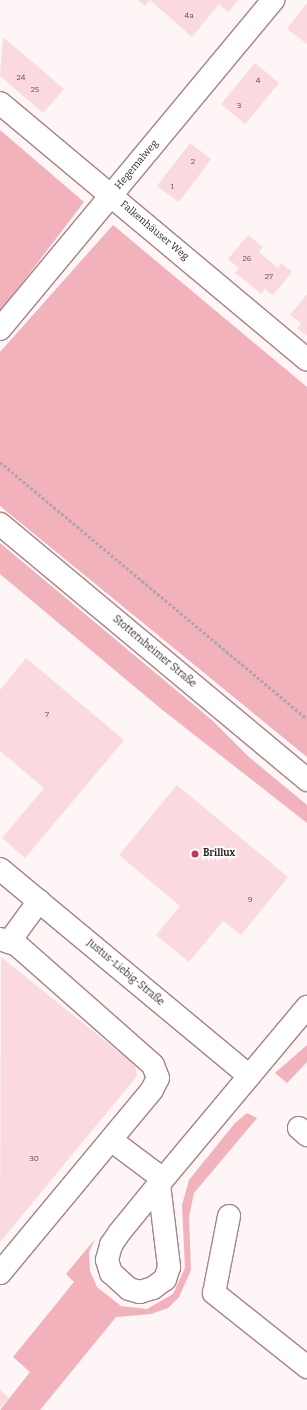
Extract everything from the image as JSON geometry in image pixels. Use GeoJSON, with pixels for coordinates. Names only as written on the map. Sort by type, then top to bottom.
{"type":"FeatureCollection","features":[{"type":"Feature","properties":{"kind":"street","name":"Hegemalweg"},"geometry":{"type":"LineString","coordinates":[[0,329],[273,0]]}},
{"type":"Feature","properties":{"kind":"street","name":"Falkenhäuser Weg"},"geometry":{"type":"LineString","coordinates":[[0,103],[307,360]]}},
{"type":"Feature","properties":{"kind":"street","name":"Stotternheimer Straße"},"geometry":{"type":"LineString","coordinates":[[0,524],[307,780]]}},
{"type":"Feature","properties":{"kind":"street","name":"Justus-Liebig-Straße"},"geometry":{"type":"LineString","coordinates":[[0,869],[249,1076]]}},
{"type":"Feature","properties":{"kind":"street"},"geometry":{"type":"LineString","coordinates":[[0,1273],[152,1090],[158,1078],[153,1065],[17,945],[4,941],[39,901]]}},
{"type":"Feature","properties":{"kind":"street"},"geometry":{"type":"LineString","coordinates":[[111,1140],[161,1181],[307,1007]]}},
{"type":"Feature","properties":{"kind":"street"},"geometry":{"type":"LineString","coordinates":[[229,1216],[214,1293],[307,1367]]}},
{"type":"Feature","properties":{"kind":"path"},"geometry":{"type":"LineString","coordinates":[[0,462],[307,720]]}},
{"type":"Feature","properties":{"kind":"shaded area"},"geometry":{"type":"Polygon","coordinates":[[[0,130],[84,202],[0,312],[0,130]]]}},
{"type":"Feature","properties":{"kind":"shaded area"},"geometry":{"type":"Polygon","coordinates":[[[113,225],[307,387],[307,757],[0,506],[0,352],[113,225]]]}},
{"type":"Feature","properties":{"kind":"shaded area"},"geometry":{"type":"Polygon","coordinates":[[[0,543],[213,721],[249,757],[307,805],[307,823],[160,708],[0,574],[0,543]]]}},
{"type":"Feature","properties":{"kind":"shaded area"},"geometry":{"type":"Polygon","coordinates":[[[307,1045],[307,1062],[287,1083],[275,1073],[307,1045]]]}},
{"type":"Feature","properties":{"kind":"shaded area"},"geometry":{"type":"Polygon","coordinates":[[[247,1113],[257,1118],[194,1193],[189,1217],[191,1270],[179,1297],[168,1308],[151,1314],[116,1317],[40,1410],[0,1410],[30,1372],[13,1357],[74,1282],[66,1274],[95,1239],[89,1252],[90,1271],[97,1287],[121,1306],[147,1309],[173,1294],[185,1268],[182,1205],[189,1180],[235,1123],[247,1113]]]}},
{"type":"Feature","properties":{"kind":"building"},"geometry":{"type":"Polygon","coordinates":[[[138,0],[150,0],[145,6],[138,0]]]}},
{"type":"Feature","properties":{"kind":"building"},"geometry":{"type":"Polygon","coordinates":[[[150,0],[238,0],[228,12],[219,4],[192,37],[150,0]]]}},
{"type":"Feature","properties":{"kind":"building"},"geometry":{"type":"Polygon","coordinates":[[[307,3],[307,44],[287,29],[307,3]]]}},
{"type":"Feature","properties":{"kind":"building"},"geometry":{"type":"Polygon","coordinates":[[[3,37],[64,89],[43,113],[0,76],[3,37]]]}},
{"type":"Feature","properties":{"kind":"building"},"geometry":{"type":"Polygon","coordinates":[[[255,63],[279,83],[245,124],[221,104],[255,63]]]}},
{"type":"Feature","properties":{"kind":"building"},"geometry":{"type":"Polygon","coordinates":[[[190,143],[211,159],[179,202],[157,186],[190,143]]]}},
{"type":"Feature","properties":{"kind":"building"},"geometry":{"type":"Polygon","coordinates":[[[248,235],[263,247],[259,252],[278,268],[281,263],[292,272],[273,295],[265,289],[261,294],[235,273],[239,268],[228,259],[248,235]]]}},
{"type":"Feature","properties":{"kind":"building"},"geometry":{"type":"Polygon","coordinates":[[[307,294],[307,336],[297,328],[301,323],[290,315],[307,294]]]}},
{"type":"Feature","properties":{"kind":"building"},"geometry":{"type":"Polygon","coordinates":[[[26,658],[124,740],[25,858],[2,838],[44,788],[0,751],[0,690],[26,658]]]}},
{"type":"Feature","properties":{"kind":"building"},"geometry":{"type":"Polygon","coordinates":[[[177,785],[288,877],[241,935],[223,921],[189,962],[156,935],[180,906],[119,855],[177,785]]]}},
{"type":"Feature","properties":{"kind":"building"},"geometry":{"type":"Polygon","coordinates":[[[1,957],[135,1065],[137,1076],[0,1242],[1,957]]]}},
{"type":"Feature","properties":{"kind":"building"},"geometry":{"type":"Polygon","coordinates":[[[0,1390],[9,1398],[0,1408],[0,1390]]]}},
{"type":"Feature","properties":{"kind":"place","name":"Brillux"},"geometry":{"type":"Point","coordinates":[195,854]}}]}
